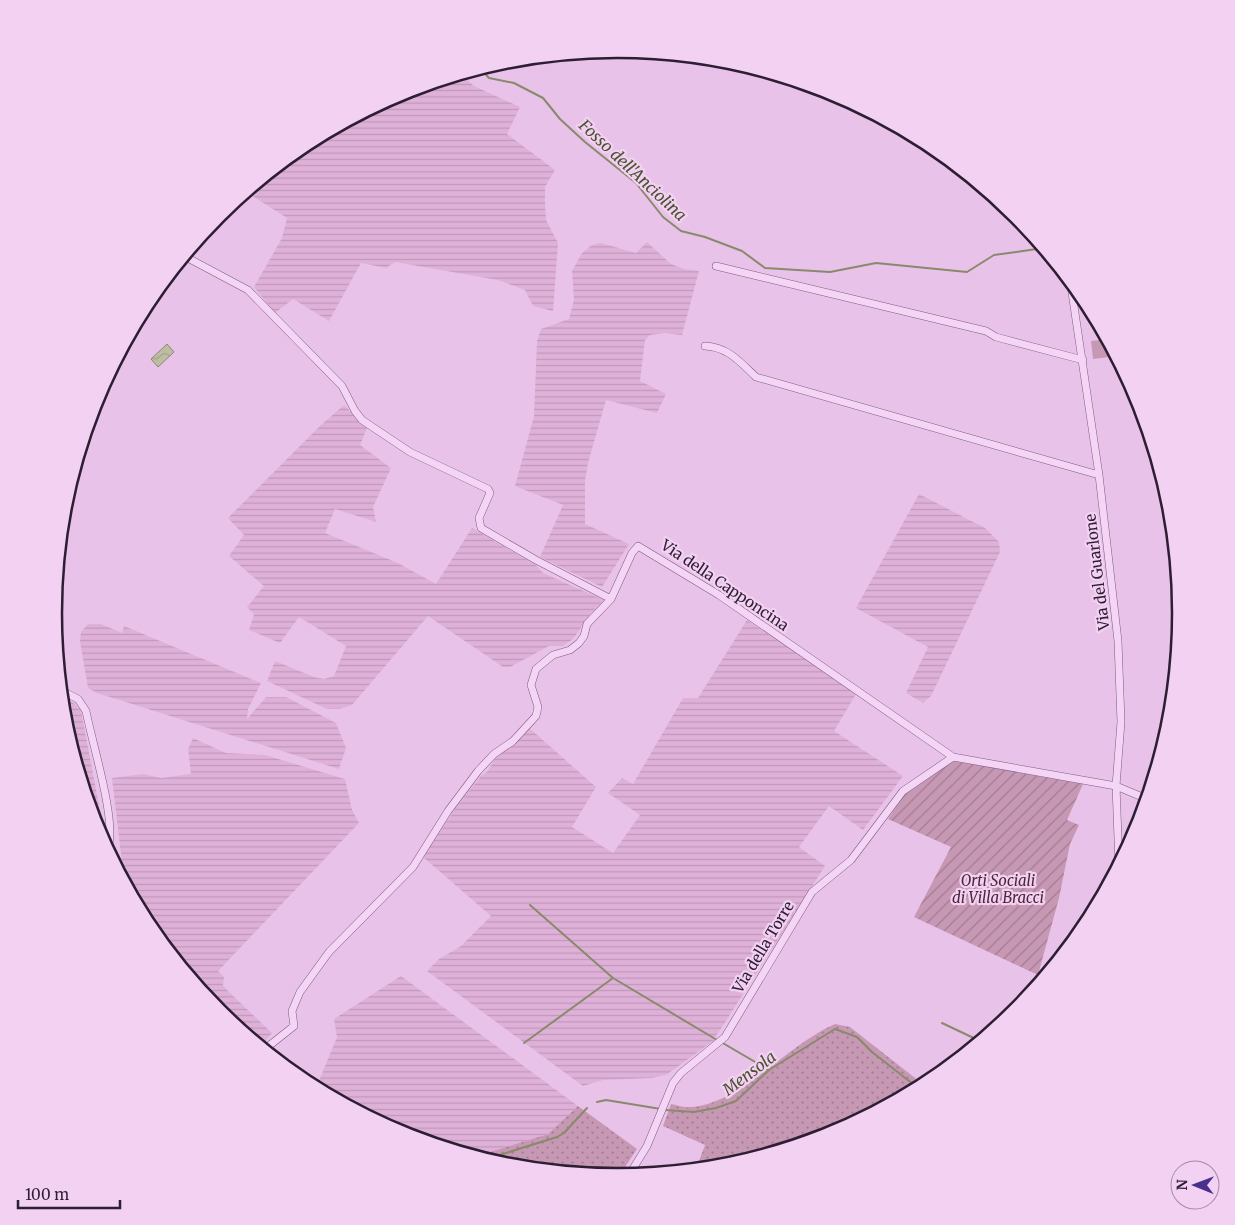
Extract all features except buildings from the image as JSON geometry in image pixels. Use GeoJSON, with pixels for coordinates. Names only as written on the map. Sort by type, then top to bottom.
{"type":"FeatureCollection","features":[{"type":"Feature","properties":{"kind":"street"},"geometry":{"type":"LineString","coordinates":[[190,259],[248,290],[342,386],[354,411],[362,420],[410,452],[488,489],[490,493],[479,518],[481,528],[536,560],[611,598],[587,624],[584,636],[578,643],[570,650],[553,655],[536,669],[531,685],[538,707],[536,716],[513,741],[494,754],[478,771],[448,811],[413,867],[329,952],[300,992],[292,1011],[294,1026],[270,1045]]}},
{"type":"Feature","properties":{"kind":"street"},"geometry":{"type":"LineString","coordinates":[[716,266],[986,331],[996,337],[1083,360]]}},
{"type":"Feature","properties":{"kind":"street","name":"Via del Guarlone"},"geometry":{"type":"LineString","coordinates":[[1073,295],[1083,360],[1118,641],[1121,722],[1116,786],[1118,850]]}},
{"type":"Feature","properties":{"kind":"street"},"geometry":{"type":"LineString","coordinates":[[705,346],[718,346],[735,356],[756,377],[1098,475]]}},
{"type":"Feature","properties":{"kind":"street","name":"Via della Capponcina"},"geometry":{"type":"LineString","coordinates":[[611,598],[635,548],[638,546],[645,549],[719,595],[953,757]]}},
{"type":"Feature","properties":{"kind":"street"},"geometry":{"type":"LineString","coordinates":[[69,694],[78,699],[86,711],[110,821],[110,836]]}},
{"type":"Feature","properties":{"kind":"street"},"geometry":{"type":"LineString","coordinates":[[953,757],[1116,786],[1141,796]]}},
{"type":"Feature","properties":{"kind":"street","name":"Via della Torre"},"geometry":{"type":"LineString","coordinates":[[636,1167],[662,1114],[670,1088],[677,1077],[725,1037],[812,892],[851,860],[902,791],[953,757]]}},
{"type":"Feature","properties":{"kind":"shaded area"},"geometry":{"type":"Polygon","coordinates":[[[465,79],[474,86],[520,107],[507,134],[555,170],[545,187],[546,220],[558,243],[553,311],[533,306],[525,290],[498,280],[395,262],[386,268],[361,263],[329,321],[293,299],[275,313],[254,287],[282,238],[287,218],[251,195],[309,151],[340,132],[405,100],[465,79]]]}},
{"type":"Feature","properties":{"kind":"shaded area"},"geometry":{"type":"Polygon","coordinates":[[[647,242],[671,264],[684,269],[699,271],[682,335],[664,333],[650,335],[645,340],[640,381],[666,394],[657,413],[606,400],[588,463],[585,481],[585,524],[629,544],[602,587],[540,557],[563,505],[515,486],[534,416],[537,341],[541,329],[569,319],[574,300],[572,271],[582,253],[592,245],[601,243],[636,253],[647,242]]]}},
{"type":"Feature","properties":{"kind":"shaded area"},"geometry":{"type":"Polygon","coordinates":[[[344,405],[367,428],[360,445],[391,468],[373,507],[376,522],[335,509],[325,533],[398,563],[436,584],[472,528],[536,565],[543,573],[604,600],[591,613],[573,639],[563,646],[549,646],[510,667],[503,667],[428,616],[352,705],[340,709],[327,709],[267,681],[275,661],[314,677],[324,679],[334,676],[346,646],[299,617],[280,643],[249,630],[254,614],[247,607],[264,586],[229,556],[244,535],[228,518],[321,425],[344,405]]]}},
{"type":"Feature","properties":{"kind":"shaded area"},"geometry":{"type":"Polygon","coordinates":[[[919,494],[985,528],[999,542],[1000,552],[931,696],[923,703],[906,693],[928,647],[856,608],[919,494]]]}},
{"type":"Feature","properties":{"kind":"shaded area"},"geometry":{"type":"Polygon","coordinates":[[[747,620],[856,694],[834,731],[903,776],[863,830],[829,806],[799,847],[825,866],[713,1041],[666,1075],[652,1078],[603,1080],[583,1086],[427,971],[439,959],[461,946],[491,916],[423,857],[457,806],[481,776],[488,771],[494,760],[527,726],[596,787],[572,827],[613,853],[640,815],[608,793],[622,778],[633,784],[683,698],[698,698],[747,620]]]}},
{"type":"Feature","properties":{"kind":"shaded area"},"geometry":{"type":"Polygon","coordinates":[[[88,624],[101,624],[122,633],[124,626],[261,683],[248,709],[247,719],[266,697],[286,697],[336,723],[346,748],[339,769],[97,693],[88,688],[80,641],[81,632],[88,624]]]}},
{"type":"Feature","properties":{"kind":"shaded area"},"geometry":{"type":"Polygon","coordinates":[[[70,702],[74,703],[81,711],[101,814],[81,756],[70,702]]]}},
{"type":"Feature","properties":{"kind":"shaded area"},"geometry":{"type":"Polygon","coordinates":[[[193,738],[226,753],[265,755],[345,779],[352,810],[359,823],[218,971],[224,977],[223,985],[228,991],[272,1033],[265,1041],[225,1005],[177,950],[156,921],[122,862],[112,778],[143,774],[161,778],[191,774],[188,749],[193,738]]]}},
{"type":"Feature","properties":{"kind":"shaded area"},"geometry":{"type":"Polygon","coordinates":[[[401,976],[578,1106],[548,1134],[489,1152],[439,1138],[372,1110],[319,1080],[337,1037],[334,1019],[401,976]]]}},
{"type":"Feature","properties":{"kind":"green space"},"geometry":{"type":"Polygon","coordinates":[[[1101,340],[1110,357],[1093,359],[1091,341],[1101,340]]]}},
{"type":"Feature","properties":{"kind":"green space","name":"Orti Sociali di Villa Bracci"},"geometry":{"type":"Polygon","coordinates":[[[954,761],[1083,784],[1067,820],[1079,825],[1070,844],[1059,898],[1038,975],[914,917],[951,847],[888,819],[907,791],[954,761]]]}},
{"type":"Feature","properties":{"kind":"green space"},"geometry":{"type":"Polygon","coordinates":[[[835,1024],[850,1027],[917,1080],[863,1110],[830,1125],[761,1149],[726,1157],[699,1162],[705,1145],[663,1126],[671,1104],[690,1107],[708,1104],[727,1096],[817,1033],[835,1024]]]}},
{"type":"Feature","properties":{"kind":"green space"},"geometry":{"type":"Polygon","coordinates":[[[578,1106],[637,1149],[625,1168],[618,1168],[545,1163],[489,1152],[548,1134],[578,1106]]]}},
{"type":"Feature","properties":{"kind":"water"},"geometry":{"type":"Polygon","coordinates":[[[167,344],[174,352],[158,367],[151,359],[167,344]]]}},
{"type":"Feature","properties":{"kind":"waterway","name":"Fosso dell'Anciolina"},"geometry":{"type":"LineString","coordinates":[[485,73],[489,78],[514,83],[543,98],[560,119],[585,142],[636,183],[663,217],[681,231],[705,237],[742,251],[765,268],[830,272],[876,263],[967,272],[994,255],[1037,249]]}},
{"type":"Feature","properties":{"kind":"waterway"},"geometry":{"type":"LineString","coordinates":[[530,905],[613,978],[717,1040]]}},
{"type":"Feature","properties":{"kind":"waterway"},"geometry":{"type":"LineString","coordinates":[[524,1043],[613,978]]}},
{"type":"Feature","properties":{"kind":"waterway"},"geometry":{"type":"LineString","coordinates":[[942,1023],[973,1038]]}},
{"type":"Feature","properties":{"kind":"waterway","name":"Mensola"},"geometry":{"type":"LineString","coordinates":[[665,1110],[694,1112],[716,1108],[736,1101],[769,1070],[835,1029],[857,1037],[872,1052],[911,1083]]}},
{"type":"Feature","properties":{"kind":"waterway"},"geometry":{"type":"LineString","coordinates":[[721,1042],[769,1070]]}},
{"type":"Feature","properties":{"kind":"waterway","name":"Mensola"},"geometry":{"type":"LineString","coordinates":[[597,1102],[606,1100],[661,1109]]}},
{"type":"Feature","properties":{"kind":"waterway","name":"Mensola"},"geometry":{"type":"LineString","coordinates":[[500,1155],[557,1137],[564,1133],[587,1108]]}}]}
